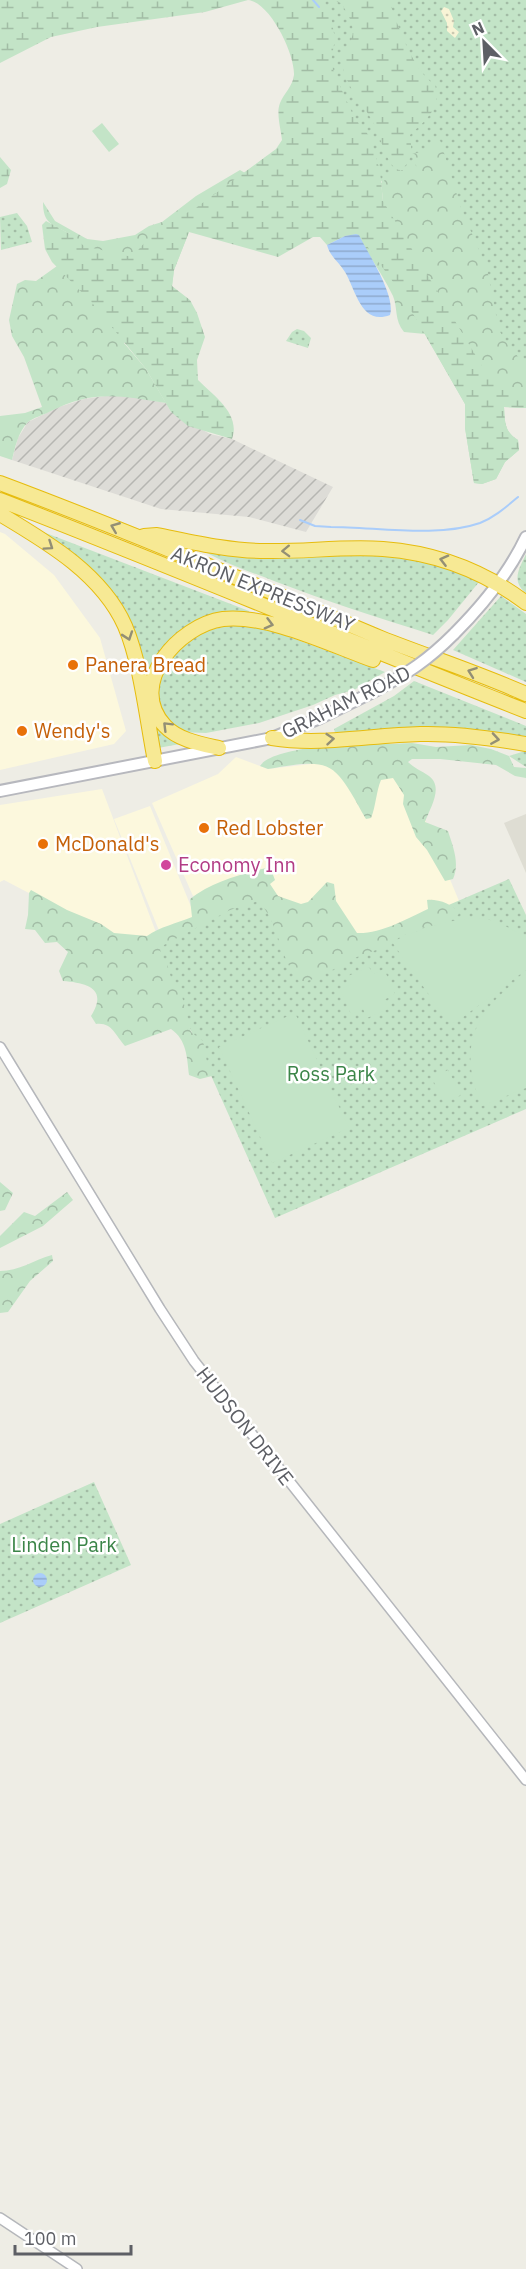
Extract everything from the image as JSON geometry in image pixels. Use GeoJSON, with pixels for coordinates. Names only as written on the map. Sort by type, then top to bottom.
{"type":"FeatureCollection","features":[{"type":"Feature","properties":{"kind":"highway","name":"AKRON EXPRESSWAY"},"geometry":{"type":"LineString","coordinates":[[0,483],[526,694]]}},
{"type":"Feature","properties":{"kind":"highway","name":"AKRON EXPRESSWAY"},"geometry":{"type":"LineString","coordinates":[[0,500],[526,711]]}},
{"type":"Feature","properties":{"kind":"highway"},"geometry":{"type":"LineString","coordinates":[[0,514],[74,564],[93,581],[114,606],[125,626],[135,657],[155,761]]}},
{"type":"Feature","properties":{"kind":"highway"},"geometry":{"type":"LineString","coordinates":[[136,536],[157,535],[241,550],[383,549],[403,551],[454,563],[498,583],[526,603]]}},
{"type":"Feature","properties":{"kind":"highway"},"geometry":{"type":"LineString","coordinates":[[219,748],[199,744],[174,733],[161,721],[153,703],[153,682],[162,660],[177,641],[196,627],[224,619],[267,622],[379,662],[412,666]]}},
{"type":"Feature","properties":{"kind":"highway"},"geometry":{"type":"LineString","coordinates":[[272,738],[296,742],[422,734],[483,737],[526,744]]}},
{"type":"Feature","properties":{"kind":"main road","name":"GRAHAM ROAD"},"geometry":{"type":"LineString","coordinates":[[0,791],[272,738],[320,718],[377,690],[415,669],[431,657],[477,611],[498,583],[526,537]]}},
{"type":"Feature","properties":{"kind":"street","name":"HUDSON DRIVE"},"geometry":{"type":"LineString","coordinates":[[0,1047],[194,1361],[526,1780]]}},
{"type":"Feature","properties":{"kind":"street"},"geometry":{"type":"LineString","coordinates":[[0,2218],[77,2269]]}},
{"type":"Feature","properties":{"kind":"shaded area"},"geometry":{"type":"Polygon","coordinates":[[[128,396],[166,403],[171,412],[210,434],[232,439],[333,487],[306,532],[249,517],[161,509],[12,460],[18,438],[28,422],[59,407],[84,399],[128,396]]]}},
{"type":"Feature","properties":{"kind":"shaded area"},"geometry":{"type":"Polygon","coordinates":[[[0,532],[54,575],[100,638],[126,731],[114,744],[0,770],[0,532]]]}},
{"type":"Feature","properties":{"kind":"shaded area"},"geometry":{"type":"Polygon","coordinates":[[[236,757],[268,769],[319,763],[330,767],[340,775],[404,769],[459,901],[300,969],[262,891],[259,867],[193,896],[152,803],[218,774],[236,757]]]}},
{"type":"Feature","properties":{"kind":"shaded area"},"geometry":{"type":"Polygon","coordinates":[[[102,789],[157,935],[130,946],[4,880],[0,882],[0,805],[102,789]]]}},
{"type":"Feature","properties":{"kind":"shaded area"},"geometry":{"type":"Polygon","coordinates":[[[150,806],[196,919],[160,933],[114,819],[150,806]]]}},
{"type":"Feature","properties":{"kind":"shaded area"},"geometry":{"type":"Polygon","coordinates":[[[526,814],[526,873],[504,823],[526,814]]]}},
{"type":"Feature","properties":{"kind":"green space"},"geometry":{"type":"Polygon","coordinates":[[[0,0],[248,0],[205,12],[97,27],[51,37],[0,63],[0,0]]]}},
{"type":"Feature","properties":{"kind":"green space"},"geometry":{"type":"Polygon","coordinates":[[[248,0],[319,0],[331,17],[335,39],[331,61],[334,73],[354,117],[370,137],[380,171],[383,201],[488,376],[526,406],[526,408],[504,407],[506,426],[518,440],[519,450],[505,462],[496,479],[482,484],[474,483],[465,428],[465,404],[401,293],[359,235],[345,236],[327,245],[320,237],[313,237],[278,257],[189,232],[174,270],[172,286],[190,300],[197,313],[205,337],[197,360],[198,380],[218,399],[229,414],[233,421],[232,439],[188,426],[171,412],[146,369],[93,304],[52,262],[45,249],[42,225],[46,221],[70,234],[84,246],[132,257],[154,232],[197,207],[276,149],[282,140],[279,107],[293,79],[293,66],[280,30],[265,10],[248,0]]]}},
{"type":"Feature","properties":{"kind":"green space"},"geometry":{"type":"Polygon","coordinates":[[[274,0],[526,0],[526,402],[344,124],[274,0]]]}},
{"type":"Feature","properties":{"kind":"green space"},"geometry":{"type":"Polygon","coordinates":[[[332,0],[389,0],[401,34],[413,58],[435,85],[437,93],[434,107],[410,135],[409,161],[397,171],[386,153],[373,122],[346,77],[342,56],[351,39],[353,29],[350,18],[341,3],[332,0]]]}},
{"type":"Feature","properties":{"kind":"green space"},"geometry":{"type":"Polygon","coordinates":[[[102,123],[119,144],[109,152],[92,131],[102,123]]]}},
{"type":"Feature","properties":{"kind":"green space"},"geometry":{"type":"Polygon","coordinates":[[[440,140],[461,208],[487,269],[499,330],[508,345],[526,366],[526,408],[504,407],[506,426],[510,434],[518,440],[519,450],[505,462],[496,479],[482,484],[474,483],[465,428],[465,404],[425,334],[404,332],[401,328],[393,296],[356,234],[383,200],[381,183],[397,171],[417,168],[412,154],[425,151],[440,140]]]}},
{"type":"Feature","properties":{"kind":"green space"},"geometry":{"type":"Polygon","coordinates":[[[268,155],[189,232],[174,270],[172,286],[124,343],[146,369],[166,403],[107,396],[80,400],[28,422],[19,435],[12,460],[0,456],[0,416],[25,413],[42,407],[24,357],[12,336],[9,320],[17,284],[25,280],[36,281],[57,266],[69,277],[70,234],[47,219],[43,202],[55,221],[87,239],[103,241],[135,235],[149,226],[162,222],[196,196],[240,170],[245,173],[268,155]]]}},
{"type":"Feature","properties":{"kind":"green space"},"geometry":{"type":"Polygon","coordinates":[[[0,157],[11,170],[7,184],[0,188],[0,157]]]}},
{"type":"Feature","properties":{"kind":"green space"},"geometry":{"type":"Polygon","coordinates":[[[17,213],[27,226],[32,242],[1,250],[0,217],[17,213]]]}},
{"type":"Feature","properties":{"kind":"green space"},"geometry":{"type":"Polygon","coordinates":[[[297,329],[304,331],[311,338],[308,348],[286,341],[297,329]]]}},
{"type":"Feature","properties":{"kind":"green space"},"geometry":{"type":"Polygon","coordinates":[[[38,530],[249,611],[249,615],[186,628],[148,690],[180,744],[158,748],[129,621],[38,530]]]}},
{"type":"Feature","properties":{"kind":"green space"},"geometry":{"type":"Polygon","coordinates":[[[206,550],[381,553],[430,561],[479,582],[433,635],[239,568],[205,552],[206,550]]]}},
{"type":"Feature","properties":{"kind":"green space"},"geometry":{"type":"Polygon","coordinates":[[[526,554],[526,593],[519,584],[518,575],[526,554]]]}},
{"type":"Feature","properties":{"kind":"green space"},"geometry":{"type":"Polygon","coordinates":[[[501,596],[526,614],[526,682],[453,650],[501,596]]]}},
{"type":"Feature","properties":{"kind":"green space"},"geometry":{"type":"Polygon","coordinates":[[[241,623],[284,635],[385,672],[354,690],[259,723],[206,733],[180,732],[165,720],[153,689],[169,655],[204,628],[241,623]]]}},
{"type":"Feature","properties":{"kind":"green space"},"geometry":{"type":"Polygon","coordinates":[[[414,681],[526,726],[526,739],[392,729],[335,733],[334,729],[394,696],[414,681]]]}},
{"type":"Feature","properties":{"kind":"green space"},"geometry":{"type":"Polygon","coordinates":[[[378,742],[412,743],[436,747],[471,745],[509,756],[514,767],[526,768],[526,778],[515,776],[496,765],[440,759],[412,759],[408,762],[429,776],[435,786],[436,792],[425,822],[448,831],[456,861],[453,879],[445,881],[427,850],[416,837],[403,804],[404,795],[393,778],[381,780],[371,818],[366,819],[346,785],[330,768],[307,764],[268,769],[260,766],[268,759],[297,750],[378,742]]]}},
{"type":"Feature","properties":{"kind":"green space"},"geometry":{"type":"Polygon","coordinates":[[[525,751],[526,767],[509,756],[525,751]]]}},
{"type":"Feature","properties":{"kind":"green space"},"geometry":{"type":"Polygon","coordinates":[[[270,867],[275,880],[270,884],[278,896],[301,904],[308,902],[327,882],[334,884],[336,901],[357,933],[375,931],[393,925],[428,909],[427,900],[445,903],[457,910],[459,914],[443,925],[427,926],[399,937],[390,945],[357,957],[319,977],[301,983],[288,964],[271,920],[258,901],[230,910],[164,945],[160,950],[160,955],[166,960],[172,981],[182,996],[191,1032],[203,1041],[207,1062],[216,1075],[200,1079],[189,1075],[183,1044],[171,1029],[125,1046],[110,1027],[96,1024],[91,1016],[97,999],[93,989],[63,981],[59,971],[68,952],[57,942],[45,943],[35,930],[25,929],[31,890],[67,910],[101,924],[114,933],[147,936],[192,917],[190,899],[208,887],[238,875],[270,867]]]}},
{"type":"Feature","properties":{"kind":"green space","name":"Ross Park"},"geometry":{"type":"Polygon","coordinates":[[[509,879],[526,915],[526,1109],[275,1218],[152,944],[263,893],[300,969],[509,879]]]}},
{"type":"Feature","properties":{"kind":"green space"},"geometry":{"type":"Polygon","coordinates":[[[476,918],[496,921],[526,937],[526,970],[455,1023],[448,1022],[392,942],[433,926],[476,918]]]}},
{"type":"Feature","properties":{"kind":"green space"},"geometry":{"type":"Polygon","coordinates":[[[369,967],[373,974],[384,969],[395,994],[384,1000],[388,1009],[367,1018],[363,1009],[351,1014],[340,989],[351,984],[348,976],[369,967]]]}},
{"type":"Feature","properties":{"kind":"green space"},"geometry":{"type":"Polygon","coordinates":[[[526,974],[526,1088],[482,1106],[474,1085],[471,1065],[471,1047],[475,1031],[494,1001],[526,974]]]}},
{"type":"Feature","properties":{"kind":"green space"},"geometry":{"type":"Polygon","coordinates":[[[295,1013],[349,1128],[272,1163],[219,1047],[295,1013]]]}},
{"type":"Feature","properties":{"kind":"green space"},"geometry":{"type":"Polygon","coordinates":[[[448,1070],[461,1095],[444,1103],[432,1078],[448,1070]]]}},
{"type":"Feature","properties":{"kind":"green space"},"geometry":{"type":"Polygon","coordinates":[[[0,1182],[13,1193],[5,1210],[0,1211],[0,1182]]]}},
{"type":"Feature","properties":{"kind":"green space"},"geometry":{"type":"Polygon","coordinates":[[[67,1192],[73,1200],[43,1226],[0,1248],[0,1236],[24,1212],[35,1216],[67,1192]]]}},
{"type":"Feature","properties":{"kind":"green space"},"geometry":{"type":"Polygon","coordinates":[[[52,1255],[53,1261],[30,1281],[8,1312],[0,1313],[0,1271],[20,1267],[52,1255]]]}},
{"type":"Feature","properties":{"kind":"green space","name":"Linden Park"},"geometry":{"type":"Polygon","coordinates":[[[94,1482],[131,1565],[0,1623],[0,1524],[94,1482]]]}},
{"type":"Feature","properties":{"kind":"sand"},"geometry":{"type":"Polygon","coordinates":[[[444,7],[449,9],[454,21],[453,27],[459,32],[455,38],[447,31],[447,23],[441,11],[444,7]]]}},
{"type":"Feature","properties":{"kind":"water"},"geometry":{"type":"Polygon","coordinates":[[[359,235],[385,286],[391,307],[390,315],[380,317],[366,311],[345,272],[328,249],[327,245],[345,236],[359,235]]]}},
{"type":"Feature","properties":{"kind":"water"},"geometry":{"type":"Polygon","coordinates":[[[37,1573],[43,1573],[47,1580],[43,1587],[37,1587],[33,1583],[33,1577],[37,1573]]]}},
{"type":"Feature","properties":{"kind":"waterway"},"geometry":{"type":"LineString","coordinates":[[313,0],[319,7]]}},
{"type":"Feature","properties":{"kind":"waterway"},"geometry":{"type":"LineString","coordinates":[[300,520],[315,526],[406,531],[445,530],[485,521],[518,497]]}},
{"type":"Feature","properties":{"kind":"place","name":"Panera Bread"},"geometry":{"type":"Point","coordinates":[73,665]}},
{"type":"Feature","properties":{"kind":"place","name":"Wendy's"},"geometry":{"type":"Point","coordinates":[22,731]}},
{"type":"Feature","properties":{"kind":"place","name":"Red Lobster"},"geometry":{"type":"Point","coordinates":[204,828]}},
{"type":"Feature","properties":{"kind":"place","name":"McDonald's"},"geometry":{"type":"Point","coordinates":[43,844]}},
{"type":"Feature","properties":{"kind":"place","name":"Economy Inn"},"geometry":{"type":"Point","coordinates":[166,865]}}]}
